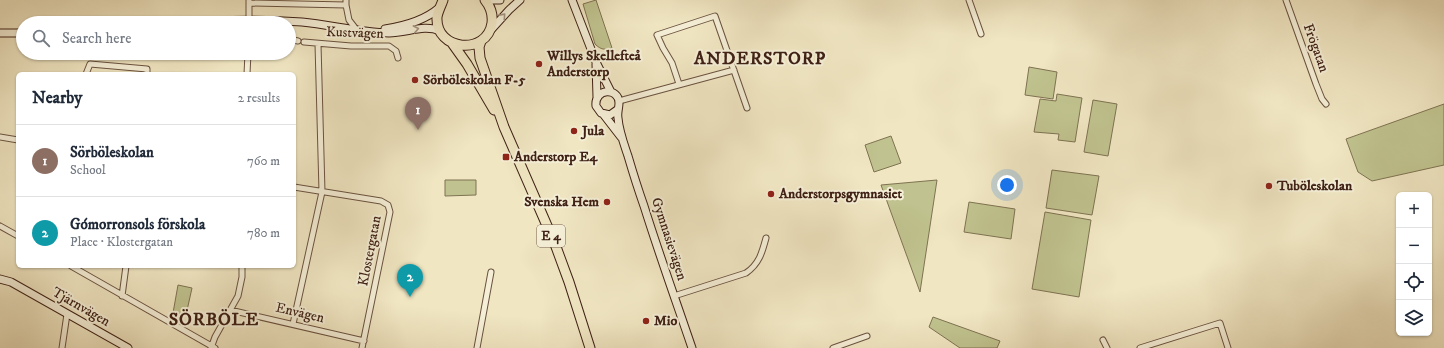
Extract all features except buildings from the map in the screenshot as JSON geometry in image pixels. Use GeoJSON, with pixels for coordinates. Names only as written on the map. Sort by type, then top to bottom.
{"type":"FeatureCollection","features":[{"type":"Feature","properties":{"kind":"highway"},"geometry":{"type":"LineString","coordinates":[[442,3],[437,21],[440,31],[443,36],[452,43],[466,46],[481,41],[488,34],[492,25],[490,7],[486,0]]}},
{"type":"Feature","properties":{"kind":"highway","name":"E 4"},"geometry":{"type":"LineString","coordinates":[[481,41],[479,47],[480,58],[504,127],[569,282],[590,348]]}},
{"type":"Feature","properties":{"kind":"highway","name":"E 4"},"geometry":{"type":"LineString","coordinates":[[452,43],[467,64],[504,127]]}},
{"type":"Feature","properties":{"kind":"street"},"geometry":{"type":"LineString","coordinates":[[486,0],[500,0]]}},
{"type":"Feature","properties":{"kind":"street"},"geometry":{"type":"LineString","coordinates":[[488,34],[520,0]]}},
{"type":"Feature","properties":{"kind":"street"},"geometry":{"type":"LineString","coordinates":[[572,0],[596,62],[611,92],[616,95],[619,101],[617,110],[610,115],[604,115],[597,109],[595,103],[597,97],[596,62]]}},
{"type":"Feature","properties":{"kind":"street"},"geometry":{"type":"LineString","coordinates":[[969,0],[981,34]]}},
{"type":"Feature","properties":{"kind":"street","name":"Frögatan"},"geometry":{"type":"LineString","coordinates":[[1286,0],[1322,98],[1326,104]]}},
{"type":"Feature","properties":{"kind":"street"},"geometry":{"type":"LineString","coordinates":[[249,16],[249,1],[346,2],[349,20],[356,29]]}},
{"type":"Feature","properties":{"kind":"street"},"geometry":{"type":"LineString","coordinates":[[364,30],[398,27],[426,17],[442,3]]}},
{"type":"Feature","properties":{"kind":"street"},"geometry":{"type":"LineString","coordinates":[[679,84],[672,63],[657,35],[716,16],[747,108]]}},
{"type":"Feature","properties":{"kind":"street"},"geometry":{"type":"LineString","coordinates":[[296,23],[396,33],[426,28],[440,31]]}},
{"type":"Feature","properties":{"kind":"street"},"geometry":{"type":"LineString","coordinates":[[0,33],[16,33]]}},
{"type":"Feature","properties":{"kind":"street","name":"Kustvägen"},"geometry":{"type":"LineString","coordinates":[[304,42],[350,46],[389,46],[396,52],[398,58]]}},
{"type":"Feature","properties":{"kind":"street"},"geometry":{"type":"LineString","coordinates":[[293,324],[322,192],[318,44]]}},
{"type":"Feature","properties":{"kind":"street"},"geometry":{"type":"LineString","coordinates":[[247,72],[248,60]]}},
{"type":"Feature","properties":{"kind":"street"},"geometry":{"type":"LineString","coordinates":[[87,72],[90,64],[147,71]]}},
{"type":"Feature","properties":{"kind":"street"},"geometry":{"type":"LineString","coordinates":[[619,101],[734,70]]}},
{"type":"Feature","properties":{"kind":"street"},"geometry":{"type":"LineString","coordinates":[[597,97],[602,93],[611,92]]}},
{"type":"Feature","properties":{"kind":"street","name":"Gymnasievägen"},"geometry":{"type":"LineString","coordinates":[[617,110],[622,139],[692,348]]}},
{"type":"Feature","properties":{"kind":"street","name":"Gymnasievägen"},"geometry":{"type":"LineString","coordinates":[[604,115],[622,139]]}},
{"type":"Feature","properties":{"kind":"street"},"geometry":{"type":"LineString","coordinates":[[0,138],[16,140]]}},
{"type":"Feature","properties":{"kind":"street","name":"Klostergatan"},"geometry":{"type":"LineString","coordinates":[[296,187],[381,201],[388,205],[390,212],[362,348]]}},
{"type":"Feature","properties":{"kind":"street"},"geometry":{"type":"LineString","coordinates":[[0,226],[16,235]]}},
{"type":"Feature","properties":{"kind":"street"},"geometry":{"type":"LineString","coordinates":[[674,296],[746,273],[758,262],[766,238]]}},
{"type":"Feature","properties":{"kind":"street"},"geometry":{"type":"LineString","coordinates":[[74,268],[213,347],[215,338],[238,296],[242,268]]}},
{"type":"Feature","properties":{"kind":"street"},"geometry":{"type":"LineString","coordinates":[[122,296],[126,268]]}},
{"type":"Feature","properties":{"kind":"street"},"geometry":{"type":"LineString","coordinates":[[477,348],[491,272]]}},
{"type":"Feature","properties":{"kind":"street","name":"Tjärnvägen"},"geometry":{"type":"LineString","coordinates":[[0,279],[11,282],[128,348]]}},
{"type":"Feature","properties":{"kind":"street","name":"Envägen"},"geometry":{"type":"LineString","coordinates":[[230,310],[364,341]]}},
{"type":"Feature","properties":{"kind":"street"},"geometry":{"type":"LineString","coordinates":[[62,348],[67,314]]}},
{"type":"Feature","properties":{"kind":"street"},"geometry":{"type":"LineString","coordinates":[[1140,348],[1220,323],[1228,348]]}},
{"type":"Feature","properties":{"kind":"street"},"geometry":{"type":"LineString","coordinates":[[585,348],[586,336]]}},
{"type":"Feature","properties":{"kind":"street"},"geometry":{"type":"LineString","coordinates":[[833,348],[866,336]]}},
{"type":"Feature","properties":{"kind":"street"},"geometry":{"type":"LineString","coordinates":[[1103,340],[1107,348]]}},
{"type":"Feature","properties":{"kind":"green space"},"geometry":{"type":"Polygon","coordinates":[[[596,0],[612,48],[603,49],[595,44],[583,4],[596,0]]]}},
{"type":"Feature","properties":{"kind":"green space"},"geometry":{"type":"Polygon","coordinates":[[[1029,67],[1057,72],[1053,99],[1025,95],[1029,67]]]}},
{"type":"Feature","properties":{"kind":"green space"},"geometry":{"type":"Polygon","coordinates":[[[1057,94],[1082,98],[1075,142],[1058,140],[1059,134],[1034,132],[1040,99],[1056,101],[1057,94]]]}},
{"type":"Feature","properties":{"kind":"green space"},"geometry":{"type":"Polygon","coordinates":[[[1093,100],[1117,104],[1108,156],[1084,152],[1093,100]]]}},
{"type":"Feature","properties":{"kind":"green space"},"geometry":{"type":"Polygon","coordinates":[[[1444,104],[1444,165],[1372,181],[1358,172],[1346,139],[1444,104]]]}},
{"type":"Feature","properties":{"kind":"green space"},"geometry":{"type":"Polygon","coordinates":[[[891,136],[901,163],[874,172],[865,145],[891,136]]]}},
{"type":"Feature","properties":{"kind":"green space"},"geometry":{"type":"Polygon","coordinates":[[[1052,170],[1099,176],[1092,215],[1046,208],[1052,170]]]}},
{"type":"Feature","properties":{"kind":"green space"},"geometry":{"type":"Polygon","coordinates":[[[445,180],[476,180],[476,195],[445,196],[445,180]]]}},
{"type":"Feature","properties":{"kind":"green space"},"geometry":{"type":"Polygon","coordinates":[[[937,180],[920,292],[881,185],[937,180]]]}},
{"type":"Feature","properties":{"kind":"green space"},"geometry":{"type":"Polygon","coordinates":[[[969,202],[1015,209],[1011,239],[964,232],[969,202]]]}},
{"type":"Feature","properties":{"kind":"green space"},"geometry":{"type":"Polygon","coordinates":[[[1045,212],[1091,220],[1079,297],[1032,289],[1045,212]]]}},
{"type":"Feature","properties":{"kind":"green space"},"geometry":{"type":"Polygon","coordinates":[[[178,285],[192,288],[186,315],[173,313],[178,285]]]}},
{"type":"Feature","properties":{"kind":"green space"},"geometry":{"type":"Polygon","coordinates":[[[933,317],[1000,341],[997,348],[960,348],[929,327],[933,317]]]}},
{"type":"Feature","properties":{"kind":"place","name":"Willys Skellefteå Anderstorp"},"geometry":{"type":"Point","coordinates":[539,64]}},
{"type":"Feature","properties":{"kind":"place","name":"Sörböleskolan F-5"},"geometry":{"type":"Point","coordinates":[415,80]}},
{"type":"Feature","properties":{"kind":"place","name":"Sörböleskolan"},"geometry":{"type":"Point","coordinates":[418,130]}},
{"type":"Feature","properties":{"kind":"place","name":"Jula"},"geometry":{"type":"Point","coordinates":[574,131]}},
{"type":"Feature","properties":{"kind":"place","name":"Anderstorp E4"},"geometry":{"type":"Point","coordinates":[506,157]}},
{"type":"Feature","properties":{"kind":"place","name":"Tuböleskolan"},"geometry":{"type":"Point","coordinates":[1269,186]}},
{"type":"Feature","properties":{"kind":"place","name":"Anderstorpsgymnasiet"},"geometry":{"type":"Point","coordinates":[771,194]}},
{"type":"Feature","properties":{"kind":"place","name":"Svenska Hem"},"geometry":{"type":"Point","coordinates":[607,202]}},
{"type":"Feature","properties":{"kind":"place","name":"Gómorronsols förskola"},"geometry":{"type":"Point","coordinates":[410,297]}},
{"type":"Feature","properties":{"kind":"place","name":"Mio"},"geometry":{"type":"Point","coordinates":[646,321]}},
{"type":"Feature","properties":{"kind":"district","name":"ANDERSTORP"},"geometry":{"type":"Point","coordinates":[760,59]}},
{"type":"Feature","properties":{"kind":"district","name":"SÖRBÖLE"},"geometry":{"type":"Point","coordinates":[214,320]}}]}
